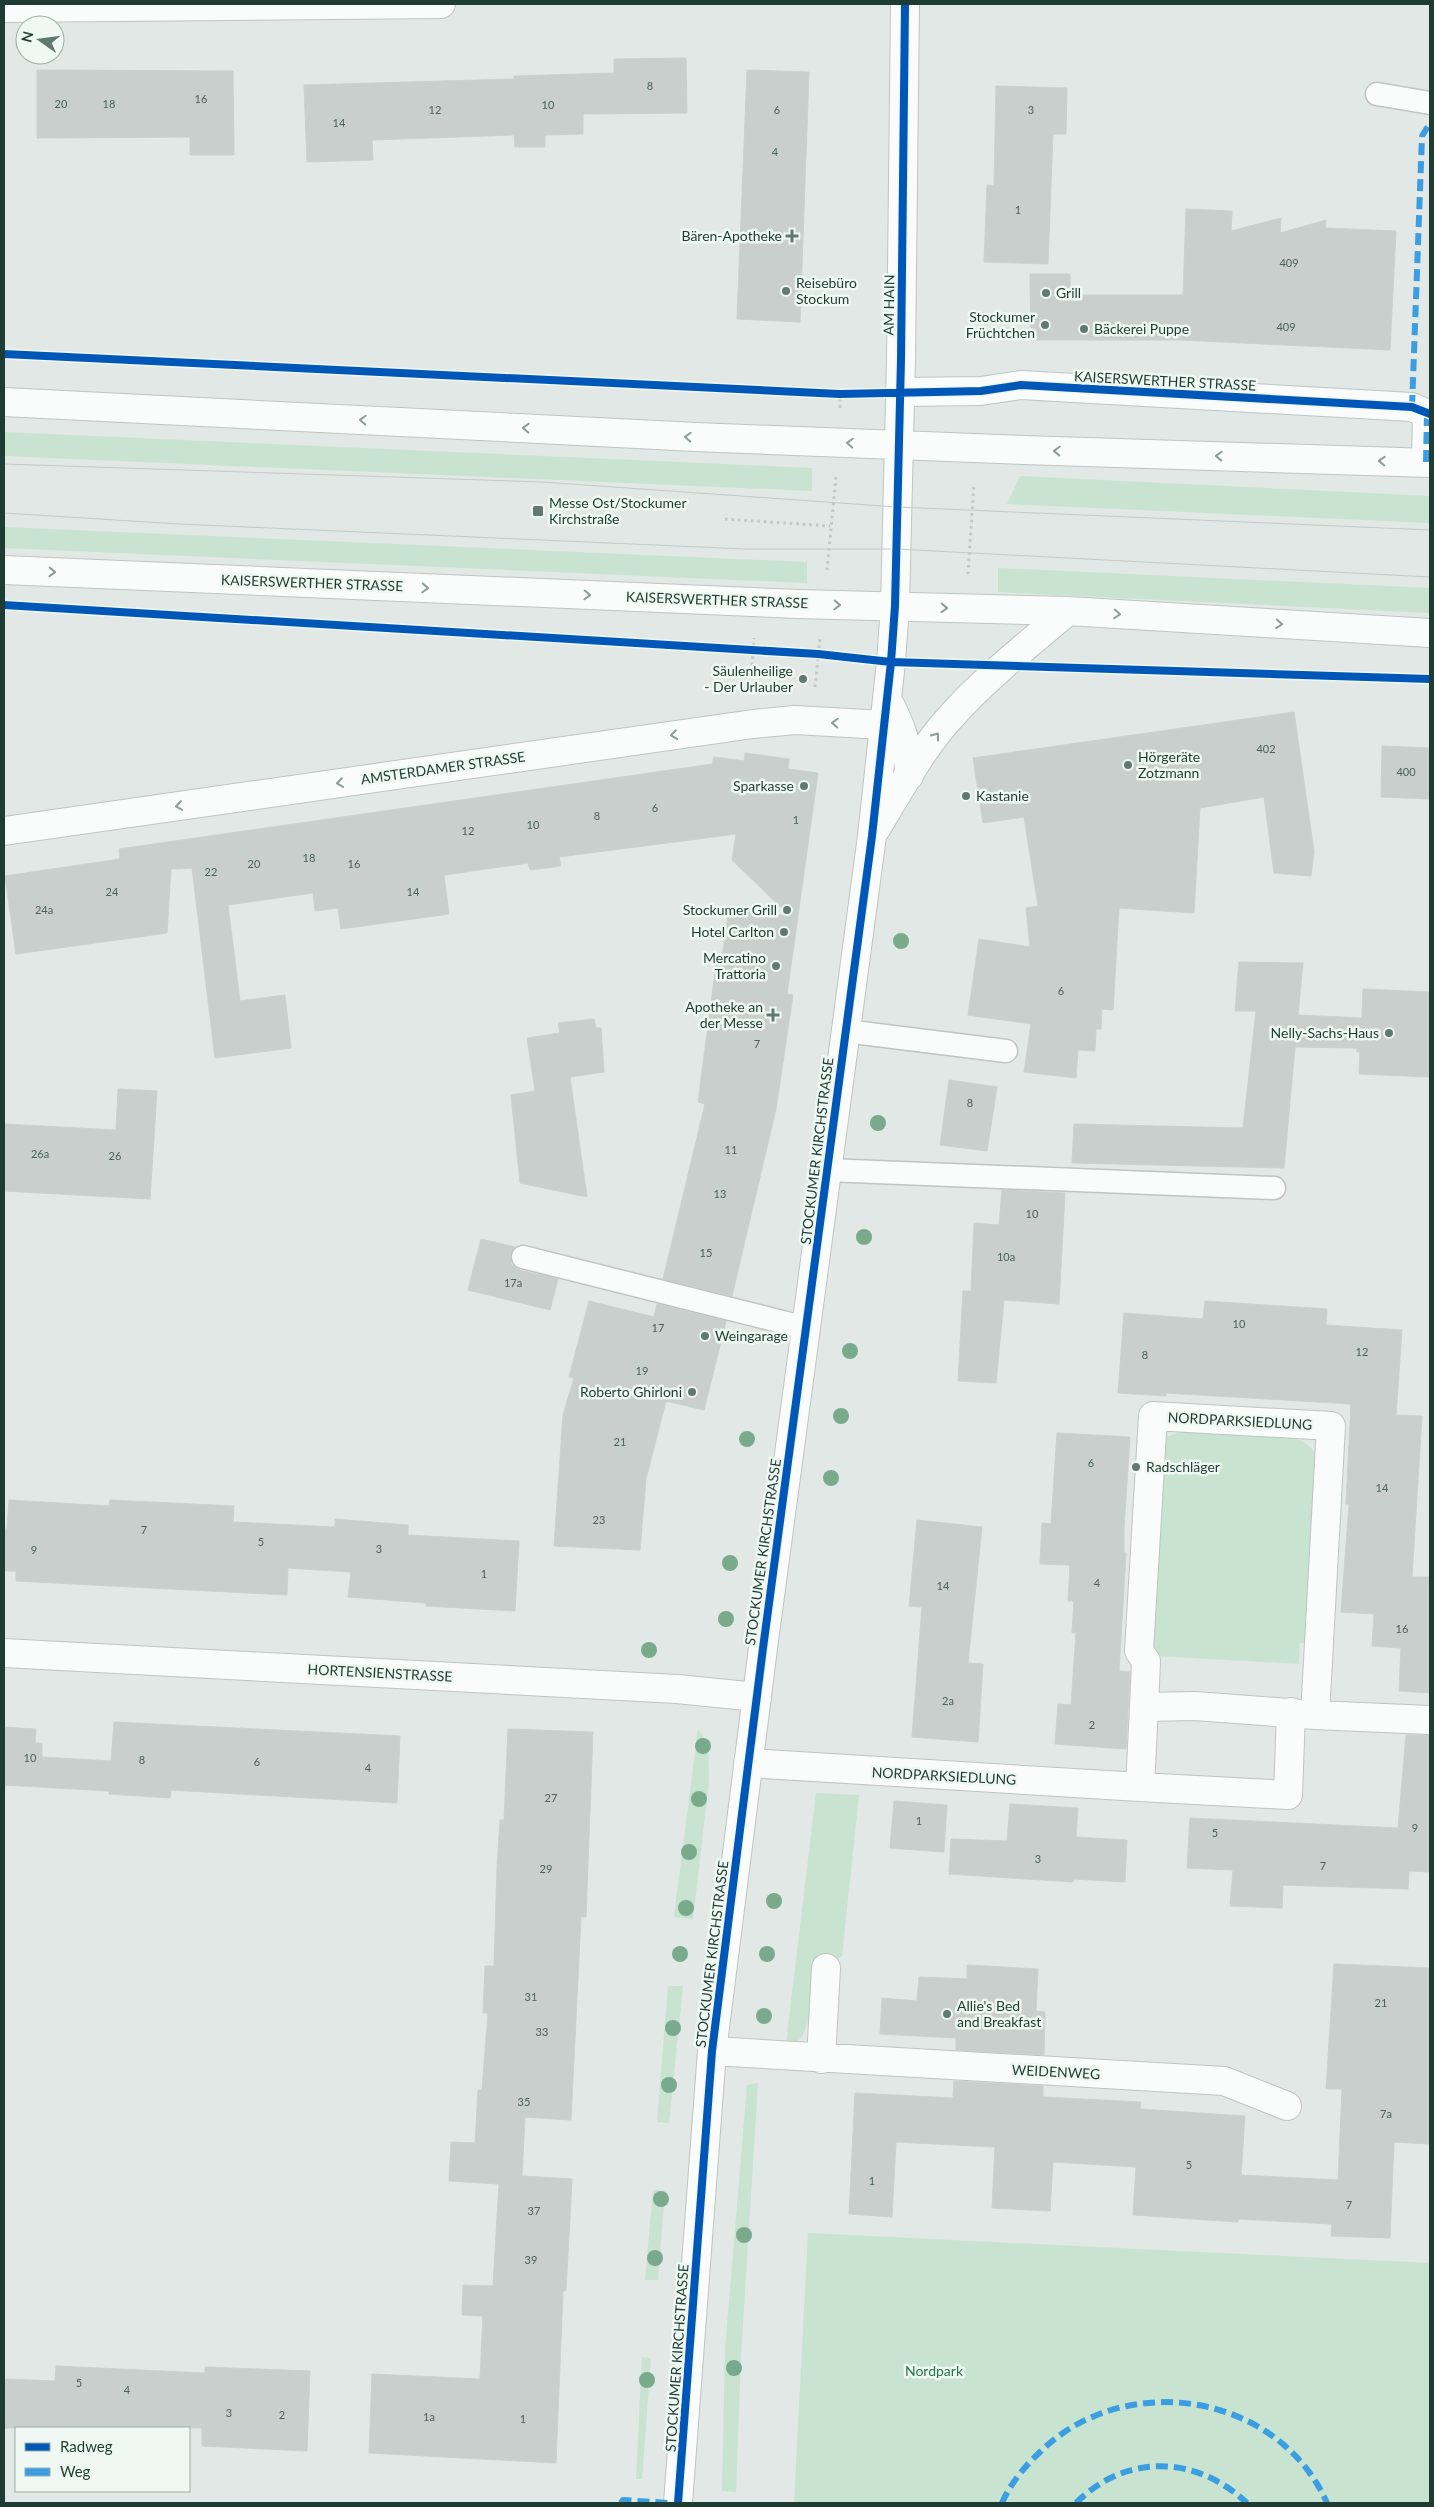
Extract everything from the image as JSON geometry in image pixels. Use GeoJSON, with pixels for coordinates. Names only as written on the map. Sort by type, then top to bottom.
{"type":"FeatureCollection","features":[{"type":"Feature","properties":{"kind":"street"},"geometry":{"type":"LineString","coordinates":[[4,8],[441,4]]}},
{"type":"Feature","properties":{"kind":"street","name":"AM HAIN"},"geometry":{"type":"LineString","coordinates":[[895,606],[905,4]]}},
{"type":"Feature","properties":{"kind":"street","name":"KAISERSWERTHER STRASSE"},"geometry":{"type":"LineString","coordinates":[[4,402],[899,446],[1428,463],[1427,414],[1412,407],[1021,385],[981,390],[900,392]]}},
{"type":"Feature","properties":{"kind":"street","name":"KAISERSWERTHER STRASSE"},"geometry":{"type":"LineString","coordinates":[[4,570],[823,604],[1068,611],[1430,633]]}},
{"type":"Feature","properties":{"kind":"street","name":"STOCKUMER KIRCHSTRASSE"},"geometry":{"type":"LineString","coordinates":[[678,2503],[712,2051],[826,1170],[872,836],[895,606]]}},
{"type":"Feature","properties":{"kind":"street"},"geometry":{"type":"LineString","coordinates":[[872,836],[909,776],[946,722],[1002,666],[1068,611]]}},
{"type":"Feature","properties":{"kind":"street"},"geometry":{"type":"LineString","coordinates":[[887,699],[903,729],[908,748],[909,776]]}},
{"type":"Feature","properties":{"kind":"street","name":"AMSTERDAMER STRASSE"},"geometry":{"type":"LineString","coordinates":[[4,831],[753,724],[795,720],[884,726]]}},
{"type":"Feature","properties":{"kind":"street","name":"NORDPARKSIEDLUNG"},"geometry":{"type":"LineString","coordinates":[[748,1763],[1140,1787],[1288,1795],[1303,1714],[1330,1426],[1153,1416],[1139,1651],[1146,1661],[1140,1787]]}},
{"type":"Feature","properties":{"kind":"street","name":"HORTENSIENSTRASSE"},"geometry":{"type":"LineString","coordinates":[[4,1653],[677,1689],[757,1697]]}},
{"type":"Feature","properties":{"kind":"street"},"geometry":{"type":"LineString","coordinates":[[1144,1707],[1195,1706],[1303,1714],[1430,1720]]}},
{"type":"Feature","properties":{"kind":"street"},"geometry":{"type":"LineString","coordinates":[[821,2059],[826,1968]]}},
{"type":"Feature","properties":{"kind":"street","name":"WEIDENWEG"},"geometry":{"type":"LineString","coordinates":[[712,2051],[821,2059],[1224,2081],[1287,2106]]}},
{"type":"Feature","properties":{"kind":"lane"},"geometry":{"type":"LineString","coordinates":[[1377,94],[1430,103]]}},
{"type":"Feature","properties":{"kind":"lane"},"geometry":{"type":"LineString","coordinates":[[845,1031],[1006,1051]]}},
{"type":"Feature","properties":{"kind":"lane"},"geometry":{"type":"LineString","coordinates":[[826,1170],[1274,1188]]}},
{"type":"Feature","properties":{"kind":"lane"},"geometry":{"type":"LineString","coordinates":[[523,1257],[806,1328]]}},
{"type":"Feature","properties":{"kind":"path"},"geometry":{"type":"LineString","coordinates":[[811,721],[839,443],[840,394]]}},
{"type":"Feature","properties":{"kind":"path"},"geometry":{"type":"LineString","coordinates":[[966,609],[976,449]]}},
{"type":"Feature","properties":{"kind":"path"},"geometry":{"type":"LineString","coordinates":[[725,519],[830,526]]}},
{"type":"Feature","properties":{"kind":"green space"},"geometry":{"type":"Polygon","coordinates":[[[4,432],[812,468],[812,491],[4,456],[4,432]]]}},
{"type":"Feature","properties":{"kind":"green space"},"geometry":{"type":"Polygon","coordinates":[[[1020,476],[1430,496],[1430,523],[1007,504],[1020,476]]]}},
{"type":"Feature","properties":{"kind":"green space"},"geometry":{"type":"Polygon","coordinates":[[[4,527],[807,562],[807,583],[4,548],[4,527]]]}},
{"type":"Feature","properties":{"kind":"green space"},"geometry":{"type":"Polygon","coordinates":[[[998,568],[1430,588],[1430,613],[998,592],[998,568]]]}},
{"type":"Feature","properties":{"kind":"green space"},"geometry":{"type":"Polygon","coordinates":[[[1180,1432],[1294,1438],[1310,1447],[1317,1457],[1319,1462],[1311,1643],[1300,1643],[1299,1664],[1157,1656],[1150,1647],[1161,1446],[1166,1437],[1180,1432]]]}},
{"type":"Feature","properties":{"kind":"green space"},"geometry":{"type":"Polygon","coordinates":[[[698,1729],[708,1744],[709,1781],[693,1919],[674,1917],[698,1729]]]}},
{"type":"Feature","properties":{"kind":"green space"},"geometry":{"type":"Polygon","coordinates":[[[816,1793],[859,1795],[842,1956],[829,1964],[816,1980],[809,2018],[803,2035],[796,2043],[786,2044],[816,1793]]]}},
{"type":"Feature","properties":{"kind":"green space"},"geometry":{"type":"Polygon","coordinates":[[[668,1986],[683,1986],[669,2123],[657,2122],[668,1986]]]}},
{"type":"Feature","properties":{"kind":"green space"},"geometry":{"type":"Polygon","coordinates":[[[758,2083],[741,2356],[736,2492],[722,2491],[725,2349],[747,2085],[758,2083]]]}},
{"type":"Feature","properties":{"kind":"green space"},"geometry":{"type":"Polygon","coordinates":[[[653,2190],[665,2192],[658,2280],[645,2280],[653,2190]]]}},
{"type":"Feature","properties":{"kind":"green space","name":"Nordpark"},"geometry":{"type":"Polygon","coordinates":[[[808,2233],[1430,2263],[1430,2503],[794,2503],[808,2233]]]}},
{"type":"Feature","properties":{"kind":"green space"},"geometry":{"type":"Polygon","coordinates":[[[642,2357],[651,2358],[642,2479],[636,2479],[642,2357]]]}},
{"type":"Feature","properties":{"kind":"building"},"geometry":{"type":"Polygon","coordinates":[[[686,58],[687,113],[583,114],[583,134],[545,135],[545,147],[515,147],[514,135],[372,140],[373,160],[307,162],[304,85],[514,79],[514,76],[614,73],[614,59],[686,58]]]}},
{"type":"Feature","properties":{"kind":"building"},"geometry":{"type":"Polygon","coordinates":[[[37,70],[233,71],[234,155],[190,155],[190,137],[37,138],[37,70]]]}},
{"type":"Feature","properties":{"kind":"building"},"geometry":{"type":"Polygon","coordinates":[[[747,70],[809,72],[800,322],[737,319],[747,70]]]}},
{"type":"Feature","properties":{"kind":"building"},"geometry":{"type":"Polygon","coordinates":[[[996,86],[1067,88],[1066,134],[1053,134],[1048,264],[984,262],[987,185],[994,186],[996,86]]]}},
{"type":"Feature","properties":{"kind":"building"},"geometry":{"type":"Polygon","coordinates":[[[1186,209],[1232,211],[1231,231],[1281,218],[1280,233],[1326,220],[1325,228],[1396,231],[1390,350],[1180,340],[1031,340],[1030,274],[1070,274],[1070,295],[1183,295],[1186,209]]]}},
{"type":"Feature","properties":{"kind":"building"},"geometry":{"type":"Polygon","coordinates":[[[1294,712],[1314,851],[1311,876],[1274,873],[1264,797],[1200,808],[1194,913],[1119,908],[1113,1010],[1102,1009],[1101,1029],[1096,1029],[1095,1051],[1078,1050],[1076,1078],[1024,1072],[1031,1024],[968,1015],[979,939],[1030,947],[1026,908],[1038,906],[1024,817],[983,823],[973,758],[1294,712]]]}},
{"type":"Feature","properties":{"kind":"building"},"geometry":{"type":"Polygon","coordinates":[[[1382,746],[1430,748],[1430,799],[1381,797],[1382,746]]]}},
{"type":"Feature","properties":{"kind":"building"},"geometry":{"type":"Polygon","coordinates":[[[745,753],[789,759],[788,769],[818,773],[787,994],[793,995],[776,1109],[732,1296],[663,1279],[705,1104],[698,1102],[717,957],[722,958],[729,909],[790,916],[732,860],[736,834],[559,857],[561,866],[530,870],[528,863],[444,875],[449,914],[341,929],[338,908],[315,911],[313,893],[228,905],[240,1001],[285,995],[291,1048],[215,1058],[192,868],[171,869],[167,933],[16,954],[5,876],[120,859],[119,849],[712,764],[714,757],[744,761],[745,753]]]}},
{"type":"Feature","properties":{"kind":"building"},"geometry":{"type":"Polygon","coordinates":[[[1239,962],[1303,963],[1298,1015],[1362,1018],[1363,989],[1430,992],[1430,1077],[1359,1074],[1360,1052],[1357,1052],[1357,1048],[1295,1047],[1284,1168],[1072,1163],[1074,1124],[1243,1128],[1256,1011],[1235,1011],[1239,962]]]}},
{"type":"Feature","properties":{"kind":"building"},"geometry":{"type":"Polygon","coordinates":[[[594,1019],[596,1028],[601,1028],[604,1072],[570,1077],[587,1197],[520,1183],[511,1095],[535,1091],[527,1038],[560,1033],[558,1023],[594,1019]]]}},
{"type":"Feature","properties":{"kind":"building"},"geometry":{"type":"Polygon","coordinates":[[[949,1080],[997,1087],[987,1151],[940,1145],[949,1080]]]}},
{"type":"Feature","properties":{"kind":"building"},"geometry":{"type":"Polygon","coordinates":[[[118,1089],[157,1091],[150,1199],[4,1191],[4,1124],[116,1130],[118,1089]]]}},
{"type":"Feature","properties":{"kind":"building"},"geometry":{"type":"Polygon","coordinates":[[[1002,1190],[1065,1193],[1059,1304],[1004,1300],[996,1383],[958,1381],[963,1291],[971,1291],[974,1223],[999,1225],[1002,1190]]]}},
{"type":"Feature","properties":{"kind":"building"},"geometry":{"type":"Polygon","coordinates":[[[481,1239],[515,1247],[510,1254],[511,1264],[519,1270],[558,1279],[550,1310],[468,1290],[481,1239]]]}},
{"type":"Feature","properties":{"kind":"building"},"geometry":{"type":"Polygon","coordinates":[[[589,1301],[654,1317],[657,1304],[726,1321],[704,1410],[666,1401],[646,1479],[640,1550],[554,1546],[563,1415],[574,1378],[569,1377],[589,1301]]]}},
{"type":"Feature","properties":{"kind":"building"},"geometry":{"type":"Polygon","coordinates":[[[1205,1301],[1327,1309],[1326,1325],[1402,1330],[1396,1415],[1422,1416],[1412,1577],[1430,1577],[1430,1693],[1399,1691],[1401,1648],[1372,1646],[1374,1614],[1341,1612],[1349,1504],[1346,1504],[1351,1404],[1166,1393],[1166,1396],[1118,1393],[1124,1313],[1203,1319],[1205,1301]]]}},
{"type":"Feature","properties":{"kind":"building"},"geometry":{"type":"Polygon","coordinates":[[[1057,1433],[1130,1437],[1124,1528],[1124,1553],[1126,1553],[1119,1671],[1130,1672],[1126,1749],[1055,1744],[1058,1704],[1071,1705],[1076,1633],[1072,1633],[1074,1601],[1068,1601],[1070,1565],[1040,1564],[1042,1523],[1051,1524],[1057,1433]]]}},
{"type":"Feature","properties":{"kind":"building"},"geometry":{"type":"Polygon","coordinates":[[[9,1500],[109,1506],[110,1500],[234,1506],[233,1522],[335,1527],[335,1519],[408,1525],[408,1535],[519,1541],[515,1611],[426,1606],[426,1603],[348,1597],[351,1572],[288,1568],[287,1595],[16,1581],[16,1571],[4,1571],[4,1529],[7,1529],[9,1500]]]}},
{"type":"Feature","properties":{"kind":"building"},"geometry":{"type":"Polygon","coordinates":[[[917,1520],[982,1527],[968,1663],[983,1664],[978,1742],[912,1737],[922,1607],[909,1606],[917,1520]]]}},
{"type":"Feature","properties":{"kind":"building"},"geometry":{"type":"Polygon","coordinates":[[[114,1722],[400,1736],[397,1803],[171,1790],[170,1798],[109,1794],[109,1791],[4,1785],[4,1727],[36,1729],[35,1743],[42,1743],[42,1757],[111,1761],[114,1722]]]}},
{"type":"Feature","properties":{"kind":"building"},"geometry":{"type":"Polygon","coordinates":[[[508,1729],[593,1732],[586,1917],[581,1917],[571,2120],[525,2117],[522,2176],[572,2179],[566,2291],[563,2291],[556,2463],[369,2453],[372,2374],[480,2379],[483,2316],[462,2315],[463,2285],[493,2286],[499,2184],[449,2181],[451,2142],[475,2143],[478,2090],[482,2090],[488,2013],[483,2013],[485,1966],[494,1966],[497,1868],[500,1820],[504,1820],[508,1729]]]}},
{"type":"Feature","properties":{"kind":"building"},"geometry":{"type":"Polygon","coordinates":[[[1406,1735],[1430,1735],[1430,1872],[1409,1871],[1408,1889],[1283,1885],[1282,1908],[1230,1906],[1233,1870],[1187,1868],[1190,1818],[1398,1828],[1406,1735]]]}},
{"type":"Feature","properties":{"kind":"building"},"geometry":{"type":"Polygon","coordinates":[[[894,1801],[947,1805],[944,1852],[890,1848],[894,1801]]]}},
{"type":"Feature","properties":{"kind":"building"},"geometry":{"type":"Polygon","coordinates":[[[1010,1804],[1078,1808],[1076,1837],[1127,1840],[1125,1882],[1074,1879],[1073,1882],[949,1874],[951,1839],[1007,1841],[1010,1804]]]}},
{"type":"Feature","properties":{"kind":"building"},"geometry":{"type":"Polygon","coordinates":[[[1334,1964],[1430,1968],[1430,2144],[1394,2142],[1390,2238],[1331,2236],[1332,2224],[1238,2219],[1238,2222],[1133,2215],[1136,2167],[1053,2162],[1050,2211],[992,2208],[995,2147],[896,2142],[892,2217],[849,2214],[855,2093],[953,2098],[954,2081],[1043,2086],[1043,2097],[1141,2102],[1140,2109],[1245,2116],[1241,2175],[1338,2180],[1342,2089],[1326,2089],[1334,1964]]]}},
{"type":"Feature","properties":{"kind":"building"},"geometry":{"type":"Polygon","coordinates":[[[967,1965],[1038,1969],[1036,2011],[1045,2012],[1044,2055],[956,2050],[956,2038],[880,2034],[882,1998],[917,2001],[919,1977],[967,1979],[967,1965]]]}},
{"type":"Feature","properties":{"kind":"building"},"geometry":{"type":"Polygon","coordinates":[[[56,2366],[205,2373],[205,2367],[310,2371],[307,2451],[202,2446],[202,2428],[190,2427],[4,2428],[4,2379],[55,2381],[56,2366]]]}},
{"type":"Feature","properties":{"kind":"tram line"},"geometry":{"type":"LineString","coordinates":[[4,464],[542,482],[897,507],[1430,530]]}},
{"type":"Feature","properties":{"kind":"tram line"},"geometry":{"type":"LineString","coordinates":[[4,513],[179,524],[745,549],[896,549],[1430,577]]}},
{"type":"Feature","properties":{"kind":"marked path"},"geometry":{"type":"LineString","coordinates":[[1412,407],[1422,136],[1430,123]]}},
{"type":"Feature","properties":{"kind":"marked path"},"geometry":{"type":"LineString","coordinates":[[1426,462],[1427,414]]}},
{"type":"Feature","properties":{"kind":"marked path"},"geometry":{"type":"LineString","coordinates":[[1002,2503],[1018,2476],[1029,2463],[1040,2452],[1074,2426],[1113,2409],[1155,2402],[1197,2405],[1237,2416],[1273,2437],[1304,2466],[1327,2503]]}},
{"type":"Feature","properties":{"kind":"marked path"},"geometry":{"type":"LineString","coordinates":[[1076,2503],[1096,2487],[1117,2475],[1139,2468],[1161,2466],[1184,2469],[1206,2476],[1227,2487],[1247,2503]]}},
{"type":"Feature","properties":{"kind":"marked path"},"geometry":{"type":"LineString","coordinates":[[621,2503],[623,2500],[669,2503]]}},
{"type":"Feature","properties":{"kind":"cycle path"},"geometry":{"type":"LineString","coordinates":[[678,2503],[712,2051],[763,1648],[872,836],[891,662],[895,606],[901,359],[905,4]]}},
{"type":"Feature","properties":{"kind":"cycle path"},"geometry":{"type":"LineString","coordinates":[[4,354],[840,394],[981,391],[1021,385],[1412,407],[1430,414]]}},
{"type":"Feature","properties":{"kind":"cycle path"},"geometry":{"type":"LineString","coordinates":[[4,605],[818,654],[891,662],[1430,679]]}},
{"type":"Feature","properties":{"kind":"place","name":"Bären-Apotheke"},"geometry":{"type":"Point","coordinates":[792,236]}},
{"type":"Feature","properties":{"kind":"place","name":"Reisebüro Stockum"},"geometry":{"type":"Point","coordinates":[786,291]}},
{"type":"Feature","properties":{"kind":"place","name":"Grill"},"geometry":{"type":"Point","coordinates":[1046,293]}},
{"type":"Feature","properties":{"kind":"place","name":"Stockumer Früchtchen"},"geometry":{"type":"Point","coordinates":[1045,325]}},
{"type":"Feature","properties":{"kind":"place","name":"Bäckerei Puppe"},"geometry":{"type":"Point","coordinates":[1084,329]}},
{"type":"Feature","properties":{"kind":"place","name":"Messe Ost/Stockumer Kirchstraße"},"geometry":{"type":"Point","coordinates":[538,511]}},
{"type":"Feature","properties":{"kind":"place","name":"Säulenheilige - Der Urlauber"},"geometry":{"type":"Point","coordinates":[803,679]}},
{"type":"Feature","properties":{"kind":"place","name":"Hörgeräte Zotzmann"},"geometry":{"type":"Point","coordinates":[1128,765]}},
{"type":"Feature","properties":{"kind":"place","name":"Sparkasse"},"geometry":{"type":"Point","coordinates":[804,786]}},
{"type":"Feature","properties":{"kind":"place","name":"Kastanie"},"geometry":{"type":"Point","coordinates":[966,796]}},
{"type":"Feature","properties":{"kind":"place","name":"Stockumer Grill"},"geometry":{"type":"Point","coordinates":[787,910]}},
{"type":"Feature","properties":{"kind":"place","name":"Hotel Carlton"},"geometry":{"type":"Point","coordinates":[784,932]}},
{"type":"Feature","properties":{"kind":"place","name":"Mercatino Trattoria"},"geometry":{"type":"Point","coordinates":[776,966]}},
{"type":"Feature","properties":{"kind":"place","name":"Apotheke an der Messe"},"geometry":{"type":"Point","coordinates":[773,1015]}},
{"type":"Feature","properties":{"kind":"place","name":"Nelly-Sachs-Haus"},"geometry":{"type":"Point","coordinates":[1389,1033]}},
{"type":"Feature","properties":{"kind":"place","name":"Weingarage"},"geometry":{"type":"Point","coordinates":[705,1336]}},
{"type":"Feature","properties":{"kind":"place","name":"Roberto Ghirloni"},"geometry":{"type":"Point","coordinates":[692,1392]}},
{"type":"Feature","properties":{"kind":"place","name":"Radschläger"},"geometry":{"type":"Point","coordinates":[1136,1467]}},
{"type":"Feature","properties":{"kind":"place","name":"Allie's Bed and Breakfast"},"geometry":{"type":"Point","coordinates":[947,2014]}}]}
